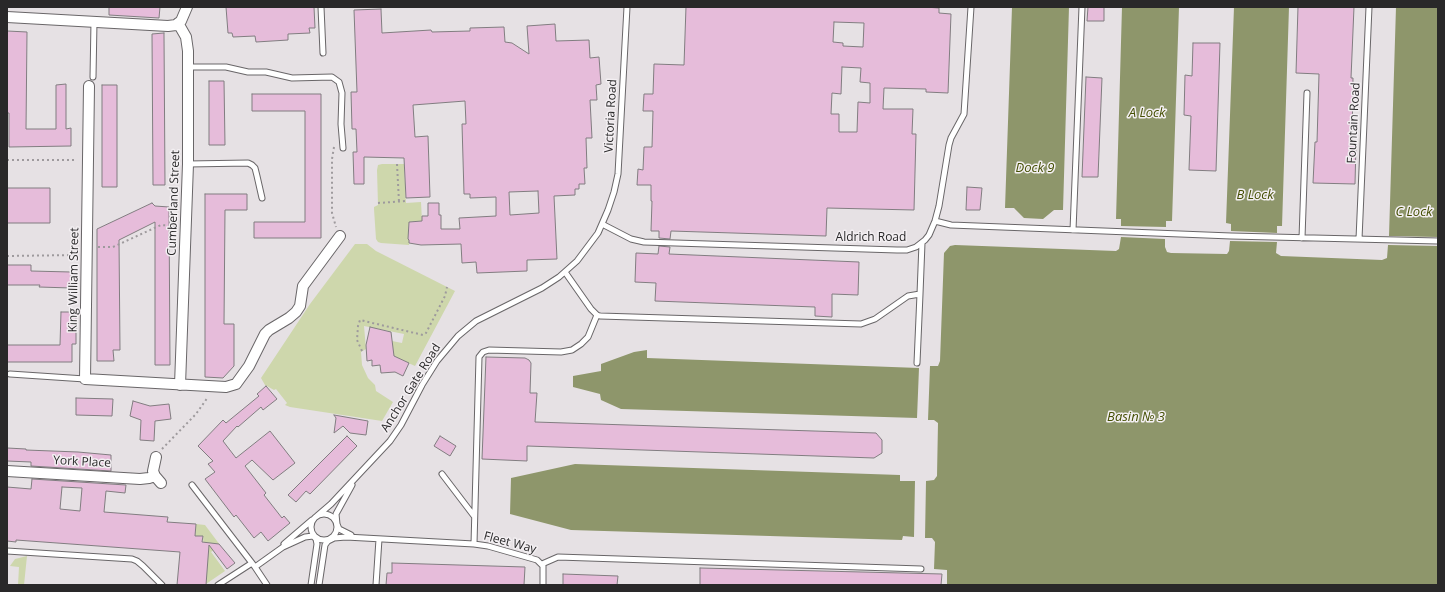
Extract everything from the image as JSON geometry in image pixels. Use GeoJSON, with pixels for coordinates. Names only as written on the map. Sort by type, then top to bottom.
{"type":"FeatureCollection","features":[{"type":"Feature","properties":{"kind":"street"},"geometry":{"type":"LineString","coordinates":[[7,17],[171,26],[178,23],[182,19],[187,7]]}},
{"type":"Feature","properties":{"kind":"street","name":"Cumberland Street"},"geometry":{"type":"LineString","coordinates":[[178,23],[187,41],[188,67],[188,164],[180,385]]}},
{"type":"Feature","properties":{"kind":"street","name":"King William Street"},"geometry":{"type":"LineString","coordinates":[[85,379],[88,160],[91,82]]}},
{"type":"Feature","properties":{"kind":"street"},"geometry":{"type":"LineString","coordinates":[[85,379],[226,387],[236,384],[249,366],[265,334],[294,315],[300,306],[303,286],[340,236]]}},
{"type":"Feature","properties":{"kind":"street","name":"York Place"},"geometry":{"type":"LineString","coordinates":[[7,471],[158,480],[153,468],[156,457]]}},
{"type":"Feature","properties":{"kind":"lane"},"geometry":{"type":"LineString","coordinates":[[321,7],[323,53]]}},
{"type":"Feature","properties":{"kind":"lane","name":"Victoria Road"},"geometry":{"type":"LineString","coordinates":[[602,224],[614,192],[618,174],[627,7]]}},
{"type":"Feature","properties":{"kind":"lane","name":"Aldrich Road"},"geometry":{"type":"LineString","coordinates":[[602,224],[631,239],[644,242],[897,250],[913,248],[922,243],[929,235],[935,222],[949,145],[951,138],[964,114],[970,7]]}},
{"type":"Feature","properties":{"kind":"lane"},"geometry":{"type":"LineString","coordinates":[[1073,230],[1082,7]]}},
{"type":"Feature","properties":{"kind":"lane","name":"Fountain Road"},"geometry":{"type":"LineString","coordinates":[[1359,239],[1369,7]]}},
{"type":"Feature","properties":{"kind":"lane"},"geometry":{"type":"LineString","coordinates":[[91,82],[94,22]]}},
{"type":"Feature","properties":{"kind":"lane"},"geometry":{"type":"LineString","coordinates":[[188,67],[226,67],[248,72],[266,72],[292,78],[332,77],[339,82],[342,93],[341,124],[343,148]]}},
{"type":"Feature","properties":{"kind":"lane"},"geometry":{"type":"LineString","coordinates":[[1302,238],[1307,93]]}},
{"type":"Feature","properties":{"kind":"lane"},"geometry":{"type":"LineString","coordinates":[[188,164],[248,163],[255,168],[262,198]]}},
{"type":"Feature","properties":{"kind":"lane"},"geometry":{"type":"LineString","coordinates":[[935,222],[951,225],[1121,232],[1438,241]]}},
{"type":"Feature","properties":{"kind":"lane","name":"Anchor Gate Road"},"geometry":{"type":"LineString","coordinates":[[276,551],[328,508],[382,450],[396,433],[437,361],[458,336],[476,321],[542,288],[565,272],[586,250],[602,224]]}},
{"type":"Feature","properties":{"kind":"lane"},"geometry":{"type":"LineString","coordinates":[[917,363],[922,243]]}},
{"type":"Feature","properties":{"kind":"lane"},"geometry":{"type":"LineString","coordinates":[[565,272],[591,309],[597,315],[605,317],[861,324],[875,319],[908,296],[920,294]]}},
{"type":"Feature","properties":{"kind":"lane"},"geometry":{"type":"LineString","coordinates":[[474,544],[479,357],[483,352],[489,350],[561,352],[572,350],[588,337],[597,315]]}},
{"type":"Feature","properties":{"kind":"lane"},"geometry":{"type":"LineString","coordinates":[[10,374],[85,379]]}},
{"type":"Feature","properties":{"kind":"lane"},"geometry":{"type":"LineString","coordinates":[[442,474],[475,517]]}},
{"type":"Feature","properties":{"kind":"lane"},"geometry":{"type":"LineString","coordinates":[[319,585],[324,546],[337,532],[337,512],[358,475]]}},
{"type":"Feature","properties":{"kind":"lane"},"geometry":{"type":"LineString","coordinates":[[192,485],[254,565],[267,585]]}},
{"type":"Feature","properties":{"kind":"lane"},"geometry":{"type":"LineString","coordinates":[[311,585],[317,544],[311,527],[316,517],[322,514],[330,515],[334,518],[339,529],[343,532],[370,539]]}},
{"type":"Feature","properties":{"kind":"lane"},"geometry":{"type":"LineString","coordinates":[[218,585],[289,543],[305,537],[314,536],[321,540],[342,537],[370,539]]}},
{"type":"Feature","properties":{"kind":"lane","name":"Fleet Way"},"geometry":{"type":"LineString","coordinates":[[370,539],[474,544],[488,546],[534,558],[542,564],[544,572],[543,585]]}},
{"type":"Feature","properties":{"kind":"lane"},"geometry":{"type":"LineString","coordinates":[[376,585],[379,539]]}},
{"type":"Feature","properties":{"kind":"lane"},"geometry":{"type":"LineString","coordinates":[[7,551],[132,559],[140,562],[162,585]]}},
{"type":"Feature","properties":{"kind":"lane"},"geometry":{"type":"LineString","coordinates":[[542,564],[556,557],[561,557],[921,568]]}},
{"type":"Feature","properties":{"kind":"path"},"geometry":{"type":"LineString","coordinates":[[340,236],[332,213],[332,159],[334,147],[343,148]]}},
{"type":"Feature","properties":{"kind":"path"},"geometry":{"type":"LineString","coordinates":[[7,160],[88,160]]}},
{"type":"Feature","properties":{"kind":"path"},"geometry":{"type":"LineString","coordinates":[[397,164],[399,202]]}},
{"type":"Feature","properties":{"kind":"path"},"geometry":{"type":"LineString","coordinates":[[378,202],[406,201]]}},
{"type":"Feature","properties":{"kind":"path"},"geometry":{"type":"LineString","coordinates":[[7,256],[87,251],[113,247],[161,225],[186,226]]}},
{"type":"Feature","properties":{"kind":"path"},"geometry":{"type":"LineString","coordinates":[[362,351],[357,340],[358,324],[360,320],[423,335],[426,333],[445,296],[447,287]]}},
{"type":"Feature","properties":{"kind":"path"},"geometry":{"type":"LineString","coordinates":[[156,457],[164,446],[196,414],[215,386]]}},
{"type":"Feature","properties":{"kind":"shaded area"},"geometry":{"type":"Polygon","coordinates":[[[404,164],[406,203],[421,202],[422,221],[409,222],[409,245],[381,243],[376,239],[374,207],[378,205],[377,170],[378,165],[404,164]]]}},
{"type":"Feature","properties":{"kind":"shaded area"},"geometry":{"type":"Polygon","coordinates":[[[355,244],[367,244],[376,251],[455,291],[415,366],[393,356],[392,341],[402,343],[404,334],[364,326],[366,349],[361,352],[362,365],[368,378],[375,385],[376,391],[393,402],[382,421],[290,407],[285,405],[287,403],[276,389],[274,390],[265,385],[261,378],[310,304],[355,244]]]}},
{"type":"Feature","properties":{"kind":"shaded area"},"geometry":{"type":"Polygon","coordinates":[[[196,524],[205,525],[220,545],[211,552],[225,571],[206,584],[203,536],[195,536],[196,524]]]}},
{"type":"Feature","properties":{"kind":"shaded area"},"geometry":{"type":"Polygon","coordinates":[[[27,556],[24,585],[18,585],[19,567],[10,566],[15,559],[27,556]]]}},
{"type":"Feature","properties":{"kind":"water","name":"Dock 9"},"geometry":{"type":"Polygon","coordinates":[[[1012,7],[1069,7],[1063,210],[1054,210],[1043,219],[1024,218],[1014,208],[1005,208],[1012,7]]]}},
{"type":"Feature","properties":{"kind":"water","name":"A Lock"},"geometry":{"type":"Polygon","coordinates":[[[1122,7],[1179,7],[1172,221],[1166,221],[1166,227],[1121,226],[1121,219],[1116,219],[1122,7]]]}},
{"type":"Feature","properties":{"kind":"water","name":"B Lock"},"geometry":{"type":"Polygon","coordinates":[[[1234,7],[1289,7],[1282,226],[1277,226],[1277,233],[1231,231],[1231,224],[1226,223],[1234,7]]]}},
{"type":"Feature","properties":{"kind":"water","name":"C Lock"},"geometry":{"type":"Polygon","coordinates":[[[1396,7],[1438,7],[1438,237],[1389,236],[1396,7]]]}},
{"type":"Feature","properties":{"kind":"water","name":"Basin № 3"},"geometry":{"type":"Polygon","coordinates":[[[1121,237],[1165,239],[1165,247],[1167,252],[1171,253],[1227,254],[1229,251],[1230,241],[1277,242],[1276,253],[1281,256],[1382,260],[1387,258],[1388,245],[1438,246],[1438,585],[947,585],[947,570],[934,569],[935,542],[932,538],[925,538],[926,481],[934,480],[937,476],[938,423],[934,420],[928,420],[930,366],[938,366],[940,361],[944,253],[950,246],[955,245],[1116,251],[1119,249],[1121,237]]]}},
{"type":"Feature","properties":{"kind":"water"},"geometry":{"type":"Polygon","coordinates":[[[647,350],[647,358],[919,368],[917,418],[621,409],[601,400],[600,394],[573,387],[573,376],[601,371],[601,364],[634,352],[647,350]]]}},
{"type":"Feature","properties":{"kind":"water"},"geometry":{"type":"Polygon","coordinates":[[[575,464],[900,475],[900,481],[915,481],[914,537],[903,536],[902,540],[571,530],[510,514],[511,478],[575,464]]]}},
{"type":"Feature","properties":{"kind":"building"},"geometry":{"type":"Polygon","coordinates":[[[109,7],[160,7],[159,18],[109,15],[109,7]]]}},
{"type":"Feature","properties":{"kind":"building"},"geometry":{"type":"Polygon","coordinates":[[[226,7],[314,7],[315,28],[309,28],[310,33],[288,34],[288,40],[256,42],[255,36],[233,37],[232,33],[228,33],[226,7]]]}},
{"type":"Feature","properties":{"kind":"building"},"geometry":{"type":"Polygon","coordinates":[[[686,7],[925,7],[939,8],[939,13],[951,14],[948,93],[926,92],[926,89],[884,88],[883,109],[913,109],[912,134],[916,134],[914,210],[827,208],[826,236],[671,231],[670,239],[659,238],[659,231],[651,231],[651,185],[637,185],[638,169],[643,170],[644,147],[652,147],[653,111],[643,111],[644,94],[653,94],[654,64],[684,65],[686,7]],[[834,22],[833,42],[843,43],[843,46],[863,47],[864,23],[834,22]],[[842,67],[841,94],[832,93],[831,114],[839,114],[839,132],[857,132],[858,102],[870,103],[870,83],[860,82],[861,68],[842,67]]]}},
{"type":"Feature","properties":{"kind":"building"},"geometry":{"type":"Polygon","coordinates":[[[1088,7],[1104,7],[1104,21],[1087,21],[1088,7]]]}},
{"type":"Feature","properties":{"kind":"building"},"geometry":{"type":"Polygon","coordinates":[[[1298,7],[1354,7],[1351,78],[1353,78],[1352,143],[1356,144],[1355,184],[1313,183],[1315,142],[1317,142],[1319,74],[1296,73],[1298,7]]]}},
{"type":"Feature","properties":{"kind":"building"},"geometry":{"type":"Polygon","coordinates":[[[381,9],[382,33],[431,30],[432,32],[470,31],[470,28],[504,27],[505,42],[512,43],[529,54],[527,26],[555,24],[556,41],[589,40],[590,58],[599,57],[601,84],[596,85],[597,100],[590,100],[592,138],[586,138],[587,168],[584,168],[585,184],[579,184],[579,189],[575,189],[575,195],[554,196],[557,259],[527,260],[527,271],[477,273],[476,262],[462,263],[461,244],[421,245],[409,243],[409,222],[422,221],[422,216],[428,216],[428,203],[439,203],[441,229],[460,229],[459,218],[496,216],[496,197],[470,198],[470,194],[464,194],[462,124],[466,124],[465,101],[413,105],[415,137],[428,136],[430,197],[406,198],[404,158],[364,157],[364,184],[354,184],[353,152],[357,152],[356,129],[352,129],[351,92],[357,92],[354,10],[381,9]],[[538,191],[509,192],[510,215],[539,213],[538,191]]]}},
{"type":"Feature","properties":{"kind":"building"},"geometry":{"type":"Polygon","coordinates":[[[7,31],[27,32],[26,129],[56,129],[56,85],[66,84],[66,129],[71,128],[71,146],[9,147],[9,113],[7,113],[7,31]]]}},
{"type":"Feature","properties":{"kind":"building"},"geometry":{"type":"Polygon","coordinates":[[[164,33],[165,185],[153,185],[152,34],[164,33]]]}},
{"type":"Feature","properties":{"kind":"building"},"geometry":{"type":"Polygon","coordinates":[[[1193,43],[1220,43],[1216,171],[1189,170],[1191,116],[1184,115],[1185,75],[1192,76],[1193,43]]]}},
{"type":"Feature","properties":{"kind":"building"},"geometry":{"type":"Polygon","coordinates":[[[1086,77],[1102,78],[1098,177],[1082,177],[1086,77]]]}},
{"type":"Feature","properties":{"kind":"building"},"geometry":{"type":"Polygon","coordinates":[[[209,81],[224,81],[225,145],[209,145],[209,81]]]}},
{"type":"Feature","properties":{"kind":"building"},"geometry":{"type":"Polygon","coordinates":[[[102,85],[117,85],[117,187],[102,187],[102,85]]]}},
{"type":"Feature","properties":{"kind":"building"},"geometry":{"type":"Polygon","coordinates":[[[252,94],[321,94],[321,238],[254,238],[254,222],[305,222],[305,111],[252,111],[252,94]]]}},
{"type":"Feature","properties":{"kind":"building"},"geometry":{"type":"Polygon","coordinates":[[[967,187],[982,188],[980,210],[966,210],[967,187]]]}},
{"type":"Feature","properties":{"kind":"building"},"geometry":{"type":"Polygon","coordinates":[[[7,188],[50,188],[50,223],[7,223],[7,188]]]}},
{"type":"Feature","properties":{"kind":"building"},"geometry":{"type":"Polygon","coordinates":[[[205,194],[247,194],[247,210],[225,210],[224,324],[234,324],[234,366],[223,378],[205,377],[205,194]]]}},
{"type":"Feature","properties":{"kind":"building"},"geometry":{"type":"Polygon","coordinates":[[[152,203],[155,206],[169,207],[170,365],[155,365],[155,222],[119,240],[120,350],[113,350],[114,361],[97,361],[97,229],[152,203]]]}},
{"type":"Feature","properties":{"kind":"building"},"geometry":{"type":"Polygon","coordinates":[[[659,246],[670,247],[669,254],[859,262],[858,295],[832,294],[832,317],[815,316],[815,307],[655,301],[656,283],[635,282],[636,253],[658,254],[659,246]]]}},
{"type":"Feature","properties":{"kind":"building"},"geometry":{"type":"Polygon","coordinates":[[[7,265],[31,265],[31,271],[71,272],[71,288],[39,287],[40,285],[7,285],[7,265]]]}},
{"type":"Feature","properties":{"kind":"building"},"geometry":{"type":"Polygon","coordinates":[[[61,312],[76,312],[76,344],[72,344],[72,362],[7,362],[7,345],[60,345],[61,312]]]}},
{"type":"Feature","properties":{"kind":"building"},"geometry":{"type":"Polygon","coordinates":[[[370,327],[391,332],[394,356],[409,363],[403,376],[395,372],[381,373],[380,365],[372,366],[372,360],[367,361],[366,345],[370,327]]]}},
{"type":"Feature","properties":{"kind":"building"},"geometry":{"type":"Polygon","coordinates":[[[486,357],[525,358],[529,360],[531,363],[530,393],[537,393],[535,422],[876,433],[882,440],[882,453],[874,458],[527,446],[527,461],[482,459],[486,357]]]}},
{"type":"Feature","properties":{"kind":"building"},"geometry":{"type":"Polygon","coordinates":[[[266,386],[277,399],[263,410],[261,407],[238,427],[237,426],[223,441],[236,458],[270,431],[295,463],[273,480],[252,460],[245,466],[266,493],[264,495],[282,518],[284,516],[290,523],[268,541],[261,532],[254,538],[236,515],[234,517],[205,479],[215,472],[208,464],[213,461],[198,446],[223,420],[226,423],[259,396],[257,394],[266,386]]]}},
{"type":"Feature","properties":{"kind":"building"},"geometry":{"type":"Polygon","coordinates":[[[76,398],[113,399],[112,416],[76,415],[76,398]]]}},
{"type":"Feature","properties":{"kind":"building"},"geometry":{"type":"Polygon","coordinates":[[[133,401],[150,406],[169,404],[171,419],[155,421],[154,441],[140,440],[141,420],[130,416],[133,401]]]}},
{"type":"Feature","properties":{"kind":"building"},"geometry":{"type":"Polygon","coordinates":[[[334,415],[368,421],[366,435],[350,433],[343,426],[334,433],[336,418],[334,415]]]}},
{"type":"Feature","properties":{"kind":"building"},"geometry":{"type":"Polygon","coordinates":[[[347,436],[357,446],[310,494],[306,491],[296,502],[288,495],[347,436]]]}},
{"type":"Feature","properties":{"kind":"building"},"geometry":{"type":"Polygon","coordinates":[[[440,436],[456,446],[450,456],[434,446],[440,436]]]}},
{"type":"Feature","properties":{"kind":"building"},"geometry":{"type":"Polygon","coordinates":[[[7,448],[111,455],[111,471],[31,466],[31,462],[7,461],[7,448]]]}},
{"type":"Feature","properties":{"kind":"building"},"geometry":{"type":"Polygon","coordinates":[[[32,479],[126,485],[125,493],[106,491],[104,512],[168,517],[167,522],[196,524],[195,536],[203,536],[202,542],[219,544],[235,563],[227,569],[209,545],[206,585],[177,585],[180,552],[16,540],[16,542],[7,541],[7,487],[31,489],[32,479]],[[62,487],[60,509],[80,511],[82,488],[62,487]]]}},
{"type":"Feature","properties":{"kind":"building"},"geometry":{"type":"Polygon","coordinates":[[[392,563],[525,567],[524,585],[386,585],[387,573],[392,573],[392,563]]]}},
{"type":"Feature","properties":{"kind":"building"},"geometry":{"type":"Polygon","coordinates":[[[700,568],[942,574],[941,585],[700,585],[700,568]]]}},
{"type":"Feature","properties":{"kind":"building"},"geometry":{"type":"Polygon","coordinates":[[[563,574],[618,576],[617,585],[563,585],[563,574]]]}}]}
